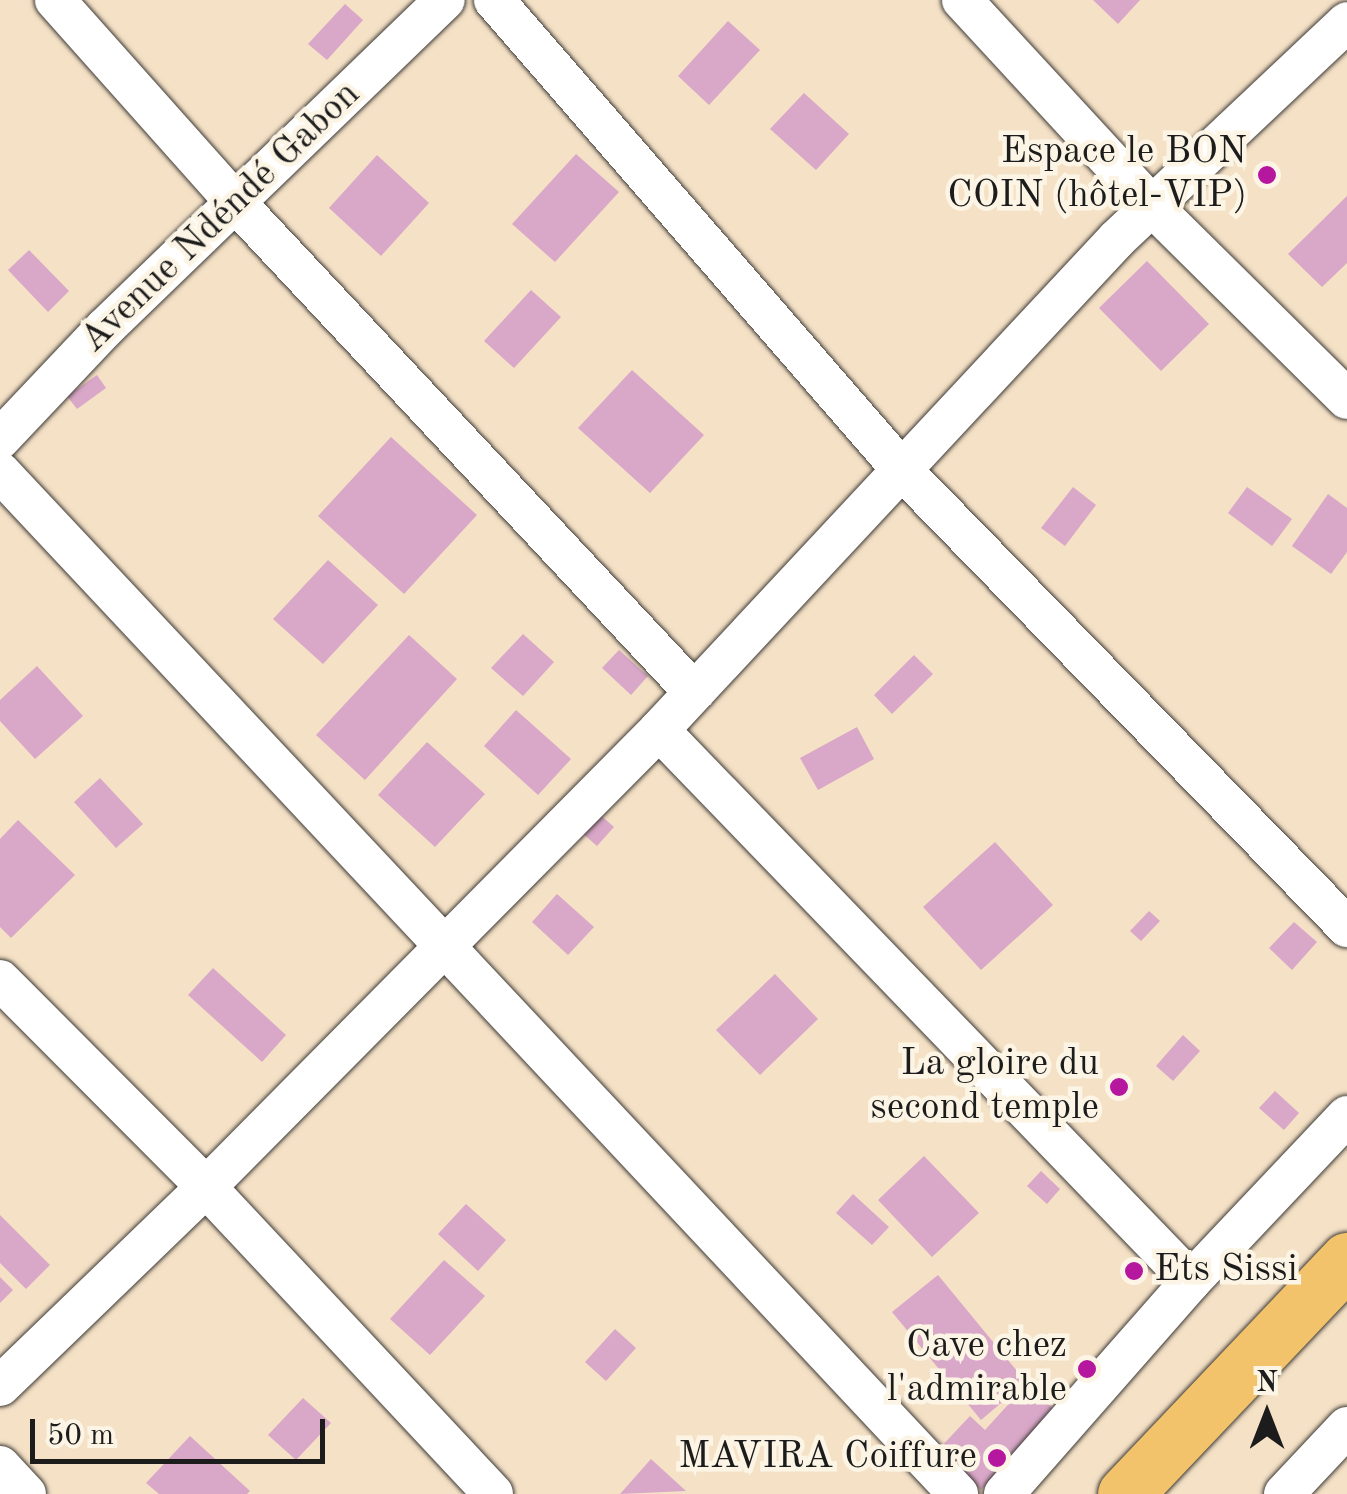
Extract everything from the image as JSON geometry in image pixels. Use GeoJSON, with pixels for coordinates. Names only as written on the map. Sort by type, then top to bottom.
{"type":"FeatureCollection","features":[{"type":"Feature","properties":{"kind":"highway"},"geometry":{"type":"LineString","coordinates":[[1126,1494],[1347,1260]]}},
{"type":"Feature","properties":{"kind":"street"},"geometry":{"type":"LineString","coordinates":[[55,0],[236,204],[694,692]]}},
{"type":"Feature","properties":{"kind":"street","name":"Avenue Ndéndé Gabon"},"geometry":{"type":"LineString","coordinates":[[0,439],[105,328],[445,0]]}},
{"type":"Feature","properties":{"kind":"street"},"geometry":{"type":"LineString","coordinates":[[494,0],[902,470],[1347,927]]}},
{"type":"Feature","properties":{"kind":"street"},"geometry":{"type":"LineString","coordinates":[[962,0],[1152,206],[1347,399]]}},
{"type":"Feature","properties":{"kind":"street"},"geometry":{"type":"LineString","coordinates":[[0,1386],[206,1187],[658,730],[1152,206],[1347,22]]}},
{"type":"Feature","properties":{"kind":"street"},"geometry":{"type":"LineString","coordinates":[[0,472],[958,1494]]}},
{"type":"Feature","properties":{"kind":"street"},"geometry":{"type":"LineString","coordinates":[[658,730],[1191,1281]]}},
{"type":"Feature","properties":{"kind":"street"},"geometry":{"type":"LineString","coordinates":[[0,980],[206,1187],[493,1494]]}},
{"type":"Feature","properties":{"kind":"street"},"geometry":{"type":"LineString","coordinates":[[1004,1494],[1191,1281],[1347,1116]]}},
{"type":"Feature","properties":{"kind":"street"},"geometry":{"type":"LineString","coordinates":[[1284,1494],[1347,1427]]}},
{"type":"Feature","properties":{"kind":"street"},"geometry":{"type":"LineString","coordinates":[[0,1466],[26,1494]]}},
{"type":"Feature","properties":{"kind":"building"},"geometry":{"type":"Polygon","coordinates":[[[1093,0],[1140,0],[1118,24],[1093,0]]]}},
{"type":"Feature","properties":{"kind":"building"},"geometry":{"type":"Polygon","coordinates":[[[345,4],[363,20],[327,60],[308,44],[345,4]]]}},
{"type":"Feature","properties":{"kind":"building"},"geometry":{"type":"Polygon","coordinates":[[[728,21],[760,50],[709,105],[678,76],[728,21]]]}},
{"type":"Feature","properties":{"kind":"building"},"geometry":{"type":"Polygon","coordinates":[[[804,93],[849,134],[816,170],[770,129],[804,93]]]}},
{"type":"Feature","properties":{"kind":"building"},"geometry":{"type":"Polygon","coordinates":[[[576,154],[619,192],[555,262],[512,224],[576,154]]]}},
{"type":"Feature","properties":{"kind":"building"},"geometry":{"type":"Polygon","coordinates":[[[377,155],[429,203],[381,256],[329,208],[377,155]]]}},
{"type":"Feature","properties":{"kind":"building"},"geometry":{"type":"Polygon","coordinates":[[[1347,196],[1347,263],[1322,287],[1288,254],[1347,196]]]}},
{"type":"Feature","properties":{"kind":"building"},"geometry":{"type":"Polygon","coordinates":[[[29,250],[69,291],[48,312],[8,270],[29,250]]]}},
{"type":"Feature","properties":{"kind":"building"},"geometry":{"type":"Polygon","coordinates":[[[1147,261],[1209,324],[1161,371],[1099,308],[1147,261]]]}},
{"type":"Feature","properties":{"kind":"building"},"geometry":{"type":"Polygon","coordinates":[[[531,290],[561,317],[514,368],[484,341],[531,290]]]}},
{"type":"Feature","properties":{"kind":"building"},"geometry":{"type":"Polygon","coordinates":[[[632,370],[704,435],[650,493],[578,428],[632,370]]]}},
{"type":"Feature","properties":{"kind":"building"},"geometry":{"type":"Polygon","coordinates":[[[97,375],[106,388],[77,409],[67,396],[97,375]]]}},
{"type":"Feature","properties":{"kind":"building"},"geometry":{"type":"Polygon","coordinates":[[[391,437],[477,515],[404,594],[318,516],[391,437]]]}},
{"type":"Feature","properties":{"kind":"building"},"geometry":{"type":"Polygon","coordinates":[[[1073,487],[1096,505],[1065,546],[1041,528],[1073,487]]]}},
{"type":"Feature","properties":{"kind":"building"},"geometry":{"type":"Polygon","coordinates":[[[1247,487],[1292,519],[1272,546],[1228,513],[1247,487]]]}},
{"type":"Feature","properties":{"kind":"building"},"geometry":{"type":"Polygon","coordinates":[[[1328,494],[1347,508],[1347,552],[1331,574],[1292,546],[1328,494]]]}},
{"type":"Feature","properties":{"kind":"building"},"geometry":{"type":"Polygon","coordinates":[[[328,560],[378,605],[323,664],[273,619],[328,560]]]}},
{"type":"Feature","properties":{"kind":"building"},"geometry":{"type":"Polygon","coordinates":[[[523,634],[554,662],[523,696],[491,668],[523,634]]]}},
{"type":"Feature","properties":{"kind":"building"},"geometry":{"type":"Polygon","coordinates":[[[409,635],[457,679],[365,780],[316,735],[409,635]]]}},
{"type":"Feature","properties":{"kind":"building"},"geometry":{"type":"Polygon","coordinates":[[[619,650],[648,676],[631,695],[602,668],[619,650]]]}},
{"type":"Feature","properties":{"kind":"building"},"geometry":{"type":"Polygon","coordinates":[[[914,655],[933,674],[892,714],[874,695],[914,655]]]}},
{"type":"Feature","properties":{"kind":"building"},"geometry":{"type":"Polygon","coordinates":[[[37,666],[83,716],[35,759],[0,721],[0,700],[37,666]]]}},
{"type":"Feature","properties":{"kind":"building"},"geometry":{"type":"Polygon","coordinates":[[[516,710],[571,759],[538,795],[484,746],[516,710]]]}},
{"type":"Feature","properties":{"kind":"building"},"geometry":{"type":"Polygon","coordinates":[[[857,727],[874,759],[818,790],[800,758],[857,727]]]}},
{"type":"Feature","properties":{"kind":"building"},"geometry":{"type":"Polygon","coordinates":[[[427,742],[485,794],[435,847],[378,795],[427,742]]]}},
{"type":"Feature","properties":{"kind":"building"},"geometry":{"type":"Polygon","coordinates":[[[100,778],[143,824],[116,848],[74,802],[100,778]]]}},
{"type":"Feature","properties":{"kind":"building"},"geometry":{"type":"Polygon","coordinates":[[[598,813],[614,827],[597,846],[581,832],[598,813]]]}},
{"type":"Feature","properties":{"kind":"building"},"geometry":{"type":"Polygon","coordinates":[[[18,820],[75,875],[11,938],[0,927],[0,839],[18,820]]]}},
{"type":"Feature","properties":{"kind":"building"},"geometry":{"type":"Polygon","coordinates":[[[995,842],[1053,905],[981,970],[923,907],[995,842]]]}},
{"type":"Feature","properties":{"kind":"building"},"geometry":{"type":"Polygon","coordinates":[[[557,894],[594,927],[568,955],[532,922],[557,894]]]}},
{"type":"Feature","properties":{"kind":"building"},"geometry":{"type":"Polygon","coordinates":[[[1149,911],[1160,921],[1141,941],[1130,931],[1149,911]]]}},
{"type":"Feature","properties":{"kind":"building"},"geometry":{"type":"Polygon","coordinates":[[[1294,922],[1317,942],[1292,970],[1269,948],[1294,922]]]}},
{"type":"Feature","properties":{"kind":"building"},"geometry":{"type":"Polygon","coordinates":[[[213,968],[286,1035],[262,1062],[188,995],[213,968]]]}},
{"type":"Feature","properties":{"kind":"building"},"geometry":{"type":"Polygon","coordinates":[[[775,974],[818,1019],[760,1075],[716,1030],[775,974]]]}},
{"type":"Feature","properties":{"kind":"building"},"geometry":{"type":"Polygon","coordinates":[[[1183,1035],[1200,1051],[1173,1081],[1156,1066],[1183,1035]]]}},
{"type":"Feature","properties":{"kind":"building"},"geometry":{"type":"Polygon","coordinates":[[[1275,1091],[1299,1113],[1284,1130],[1259,1108],[1275,1091]]]}},
{"type":"Feature","properties":{"kind":"building"},"geometry":{"type":"Polygon","coordinates":[[[924,1156],[979,1213],[932,1257],[878,1200],[924,1156]]]}},
{"type":"Feature","properties":{"kind":"building"},"geometry":{"type":"Polygon","coordinates":[[[1041,1171],[1060,1189],[1047,1204],[1027,1186],[1041,1171]]]}},
{"type":"Feature","properties":{"kind":"building"},"geometry":{"type":"Polygon","coordinates":[[[853,1194],[889,1227],[872,1245],[836,1213],[853,1194]]]}},
{"type":"Feature","properties":{"kind":"building"},"geometry":{"type":"Polygon","coordinates":[[[466,1204],[506,1240],[478,1271],[438,1234],[466,1204]]]}},
{"type":"Feature","properties":{"kind":"building"},"geometry":{"type":"Polygon","coordinates":[[[0,1215],[50,1265],[26,1289],[0,1263],[0,1215]]]}},
{"type":"Feature","properties":{"kind":"building"},"geometry":{"type":"Polygon","coordinates":[[[444,1260],[485,1296],[430,1355],[390,1319],[444,1260]]]}},
{"type":"Feature","properties":{"kind":"building"},"geometry":{"type":"Polygon","coordinates":[[[938,1275],[1026,1382],[981,1420],[892,1312],[938,1275]]]}},
{"type":"Feature","properties":{"kind":"building"},"geometry":{"type":"Polygon","coordinates":[[[0,1277],[13,1290],[0,1303],[0,1277]]]}},
{"type":"Feature","properties":{"kind":"building"},"geometry":{"type":"Polygon","coordinates":[[[615,1329],[636,1348],[606,1381],[585,1362],[615,1329]]]}},
{"type":"Feature","properties":{"kind":"building"},"geometry":{"type":"Polygon","coordinates":[[[1026,1385],[1055,1410],[981,1490],[938,1450],[970,1416],[985,1430],[1026,1385]]]}},
{"type":"Feature","properties":{"kind":"building"},"geometry":{"type":"Polygon","coordinates":[[[303,1398],[331,1423],[296,1460],[268,1435],[303,1398]]]}},
{"type":"Feature","properties":{"kind":"building"},"geometry":{"type":"Polygon","coordinates":[[[190,1436],[250,1491],[159,1494],[146,1483],[190,1436]]]}},
{"type":"Feature","properties":{"kind":"building"},"geometry":{"type":"Polygon","coordinates":[[[651,1459],[686,1491],[620,1494],[651,1459]]]}},
{"type":"Feature","properties":{"kind":"place","name":"Espace le BON COIN (hôtel-VIP)"},"geometry":{"type":"Point","coordinates":[1267,175]}},
{"type":"Feature","properties":{"kind":"place","name":"La gloire du second temple"},"geometry":{"type":"Point","coordinates":[1119,1087]}},
{"type":"Feature","properties":{"kind":"place","name":"Ets Sissi"},"geometry":{"type":"Point","coordinates":[1134,1271]}},
{"type":"Feature","properties":{"kind":"place","name":"Cave chez l'admirable"},"geometry":{"type":"Point","coordinates":[1087,1369]}},
{"type":"Feature","properties":{"kind":"place","name":"MAVIRA Coiffure"},"geometry":{"type":"Point","coordinates":[997,1458]}}]}
